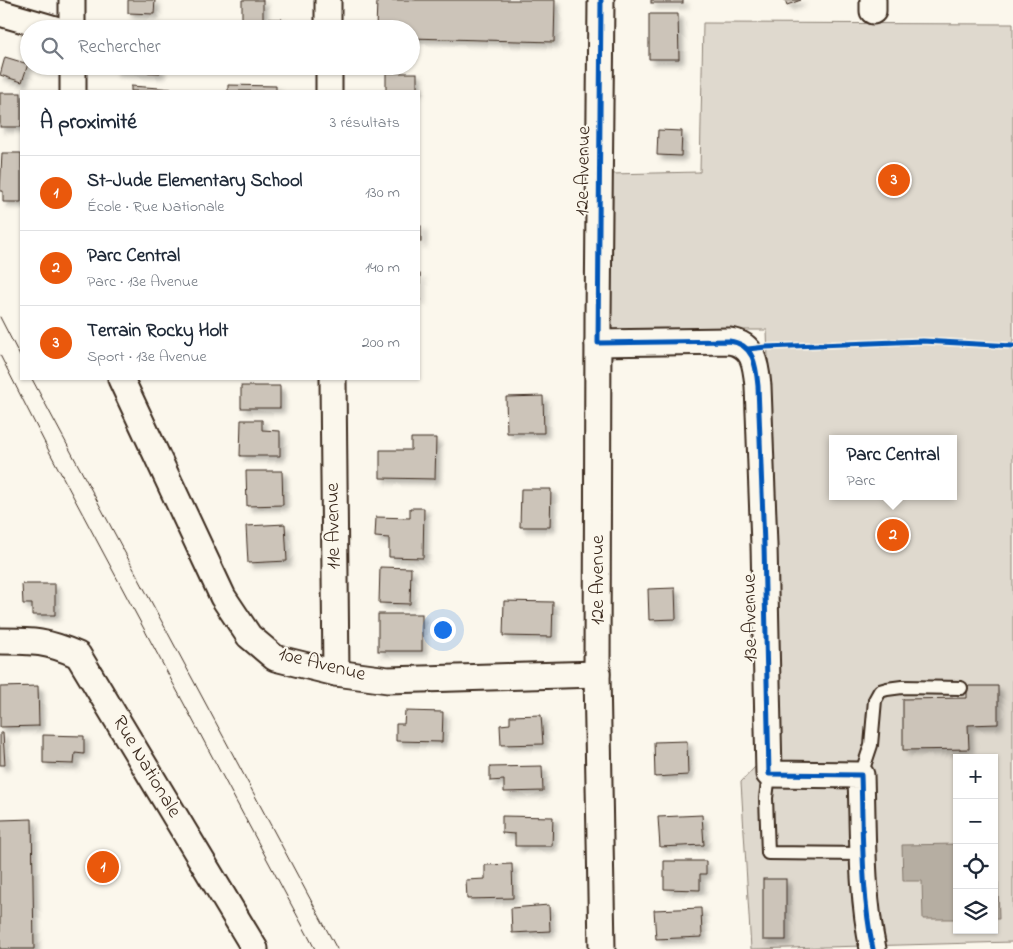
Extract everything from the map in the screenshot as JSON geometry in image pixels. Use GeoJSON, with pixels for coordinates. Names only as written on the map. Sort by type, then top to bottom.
{"type":"FeatureCollection","features":[{"type":"Feature","properties":{"kind":"street"},"geometry":{"type":"LineString","coordinates":[[72,0],[72,20]]}},
{"type":"Feature","properties":{"kind":"street"},"geometry":{"type":"LineString","coordinates":[[328,0],[328,20]]}},
{"type":"Feature","properties":{"kind":"street","name":"12e Avenue"},"geometry":{"type":"LineString","coordinates":[[601,0],[598,674],[602,949]]}},
{"type":"Feature","properties":{"kind":"street"},"geometry":{"type":"LineString","coordinates":[[0,13],[24,20]]}},
{"type":"Feature","properties":{"kind":"street"},"geometry":{"type":"LineString","coordinates":[[73,75],[73,90]]}},
{"type":"Feature","properties":{"kind":"street"},"geometry":{"type":"LineString","coordinates":[[329,75],[329,90]]}},
{"type":"Feature","properties":{"kind":"street","name":"13e Avenue"},"geometry":{"type":"LineString","coordinates":[[598,343],[729,341],[743,344],[748,349],[755,365],[758,386],[764,545],[769,774]]}},
{"type":"Feature","properties":{"kind":"street","name":"10e Avenue"},"geometry":{"type":"LineString","coordinates":[[122,380],[223,597],[249,636],[275,658],[336,673],[388,680],[598,674]]}},
{"type":"Feature","properties":{"kind":"street","name":"11e Avenue"},"geometry":{"type":"LineString","coordinates":[[332,380],[336,673]]}},
{"type":"Feature","properties":{"kind":"street","name":"Rue Nationale"},"geometry":{"type":"LineString","coordinates":[[0,641],[32,640],[54,645],[78,655],[255,949]]}},
{"type":"Feature","properties":{"kind":"street"},"geometry":{"type":"LineString","coordinates":[[769,774],[862,775],[863,854],[867,921],[873,949]]}},
{"type":"Feature","properties":{"kind":"lane"},"geometry":{"type":"LineString","coordinates":[[862,775],[871,745],[875,700],[880,691],[886,688],[902,687],[961,688]]}},
{"type":"Feature","properties":{"kind":"lane"},"geometry":{"type":"LineString","coordinates":[[769,774],[766,798],[768,853],[863,854]]}},
{"type":"Feature","properties":{"kind":"shaded area"},"geometry":{"type":"Polygon","coordinates":[[[703,23],[1013,24],[1013,942],[751,949],[741,782],[781,739],[767,330],[610,330],[610,174],[700,172],[703,23]]]}},
{"type":"Feature","properties":{"kind":"shaded area"},"geometry":{"type":"Polygon","coordinates":[[[953,844],[953,919],[923,919],[922,881],[903,881],[902,845],[953,844]]]}},
{"type":"Feature","properties":{"kind":"shaded area"},"geometry":{"type":"Polygon","coordinates":[[[998,882],[999,919],[998,919],[998,882]]]}},
{"type":"Feature","properties":{"kind":"building"},"geometry":{"type":"Polygon","coordinates":[[[128,0],[155,0],[154,14],[128,13],[128,0]]]}},
{"type":"Feature","properties":{"kind":"building"},"geometry":{"type":"Polygon","coordinates":[[[242,0],[263,0],[263,19],[282,19],[282,20],[242,20],[242,0]]]}},
{"type":"Feature","properties":{"kind":"building"},"geometry":{"type":"Polygon","coordinates":[[[377,0],[555,0],[554,42],[420,38],[420,20],[376,20],[377,0]]]}},
{"type":"Feature","properties":{"kind":"building"},"geometry":{"type":"Polygon","coordinates":[[[651,0],[683,0],[683,3],[651,3],[651,0]]]}},
{"type":"Feature","properties":{"kind":"building"},"geometry":{"type":"Polygon","coordinates":[[[785,0],[801,0],[787,5],[785,0]]]}},
{"type":"Feature","properties":{"kind":"building"},"geometry":{"type":"Polygon","coordinates":[[[649,14],[678,14],[679,59],[649,59],[649,14]]]}},
{"type":"Feature","properties":{"kind":"building"},"geometry":{"type":"Polygon","coordinates":[[[5,57],[20,62],[20,75],[24,75],[22,82],[0,75],[5,57]]]}},
{"type":"Feature","properties":{"kind":"building"},"geometry":{"type":"Polygon","coordinates":[[[386,75],[417,75],[417,90],[386,90],[386,75]]]}},
{"type":"Feature","properties":{"kind":"building"},"geometry":{"type":"Polygon","coordinates":[[[228,85],[276,86],[276,90],[228,90],[228,85]]]}},
{"type":"Feature","properties":{"kind":"building"},"geometry":{"type":"Polygon","coordinates":[[[131,86],[173,89],[173,90],[131,90],[131,86]]]}},
{"type":"Feature","properties":{"kind":"building"},"geometry":{"type":"Polygon","coordinates":[[[0,93],[20,93],[20,127],[0,127],[0,93]]]}},
{"type":"Feature","properties":{"kind":"building"},"geometry":{"type":"Polygon","coordinates":[[[658,130],[682,131],[681,156],[657,155],[658,130]]]}},
{"type":"Feature","properties":{"kind":"building"},"geometry":{"type":"Polygon","coordinates":[[[2,153],[20,153],[20,202],[3,202],[3,191],[0,191],[2,153]]]}},
{"type":"Feature","properties":{"kind":"building"},"geometry":{"type":"Polygon","coordinates":[[[420,226],[421,226],[420,242],[420,226]]]}},
{"type":"Feature","properties":{"kind":"building"},"geometry":{"type":"Polygon","coordinates":[[[241,386],[280,386],[280,408],[241,408],[241,386]]]}},
{"type":"Feature","properties":{"kind":"building"},"geometry":{"type":"Polygon","coordinates":[[[543,396],[544,433],[507,433],[506,397],[543,396]]]}},
{"type":"Feature","properties":{"kind":"building"},"geometry":{"type":"Polygon","coordinates":[[[241,420],[262,420],[262,430],[280,431],[280,456],[240,456],[241,420]]]}},
{"type":"Feature","properties":{"kind":"building"},"geometry":{"type":"Polygon","coordinates":[[[411,438],[436,438],[435,479],[380,478],[380,450],[411,450],[411,438]]]}},
{"type":"Feature","properties":{"kind":"building"},"geometry":{"type":"Polygon","coordinates":[[[246,471],[282,471],[283,505],[247,506],[246,471]]]}},
{"type":"Feature","properties":{"kind":"building"},"geometry":{"type":"Polygon","coordinates":[[[521,489],[551,489],[550,527],[520,527],[521,489]]]}},
{"type":"Feature","properties":{"kind":"building"},"geometry":{"type":"Polygon","coordinates":[[[410,508],[424,508],[423,558],[389,557],[389,538],[375,537],[376,517],[410,518],[410,508]]]}},
{"type":"Feature","properties":{"kind":"building"},"geometry":{"type":"Polygon","coordinates":[[[285,524],[287,561],[248,563],[246,526],[285,524]]]}},
{"type":"Feature","properties":{"kind":"building"},"geometry":{"type":"Polygon","coordinates":[[[380,567],[411,568],[410,604],[379,603],[380,567]]]}},
{"type":"Feature","properties":{"kind":"building"},"geometry":{"type":"Polygon","coordinates":[[[22,584],[55,584],[55,615],[32,615],[32,604],[23,604],[22,584]]]}},
{"type":"Feature","properties":{"kind":"building"},"geometry":{"type":"Polygon","coordinates":[[[675,588],[676,619],[649,620],[648,589],[675,588]]]}},
{"type":"Feature","properties":{"kind":"building"},"geometry":{"type":"Polygon","coordinates":[[[504,601],[553,602],[552,637],[503,636],[504,601]]]}},
{"type":"Feature","properties":{"kind":"building"},"geometry":{"type":"Polygon","coordinates":[[[378,614],[422,614],[422,651],[378,651],[378,614]]]}},
{"type":"Feature","properties":{"kind":"building"},"geometry":{"type":"Polygon","coordinates":[[[38,686],[39,726],[0,727],[0,687],[38,686]]]}},
{"type":"Feature","properties":{"kind":"building"},"geometry":{"type":"Polygon","coordinates":[[[967,686],[998,686],[998,724],[968,725],[969,749],[903,750],[903,699],[967,698],[967,686]]]}},
{"type":"Feature","properties":{"kind":"building"},"geometry":{"type":"Polygon","coordinates":[[[405,711],[443,712],[442,742],[396,741],[396,724],[404,724],[405,711]]]}},
{"type":"Feature","properties":{"kind":"building"},"geometry":{"type":"Polygon","coordinates":[[[541,715],[543,744],[501,745],[500,725],[510,724],[510,716],[541,715]]]}},
{"type":"Feature","properties":{"kind":"building"},"geometry":{"type":"Polygon","coordinates":[[[0,733],[3,733],[5,765],[0,765],[0,733]]]}},
{"type":"Feature","properties":{"kind":"building"},"geometry":{"type":"Polygon","coordinates":[[[43,735],[84,736],[84,754],[75,753],[74,764],[43,763],[43,735]]]}},
{"type":"Feature","properties":{"kind":"building"},"geometry":{"type":"Polygon","coordinates":[[[687,741],[688,775],[655,777],[654,742],[687,741]]]}},
{"type":"Feature","properties":{"kind":"building"},"geometry":{"type":"Polygon","coordinates":[[[542,766],[543,791],[504,792],[504,780],[490,781],[490,767],[542,766]]]}},
{"type":"Feature","properties":{"kind":"building"},"geometry":{"type":"Polygon","coordinates":[[[702,815],[704,845],[660,847],[658,817],[702,815]]]}},
{"type":"Feature","properties":{"kind":"building"},"geometry":{"type":"Polygon","coordinates":[[[502,816],[553,817],[552,846],[515,846],[515,834],[502,833],[502,816]]]}},
{"type":"Feature","properties":{"kind":"building"},"geometry":{"type":"Polygon","coordinates":[[[32,819],[34,949],[0,949],[0,820],[32,819]]]}},
{"type":"Feature","properties":{"kind":"building"},"geometry":{"type":"Polygon","coordinates":[[[664,861],[706,861],[706,874],[700,874],[700,890],[664,889],[664,861]]]}},
{"type":"Feature","properties":{"kind":"building"},"geometry":{"type":"Polygon","coordinates":[[[512,864],[513,898],[467,899],[466,880],[485,879],[485,865],[512,864]]]}},
{"type":"Feature","properties":{"kind":"building"},"geometry":{"type":"Polygon","coordinates":[[[763,879],[786,879],[786,940],[763,940],[763,879]]]}},
{"type":"Feature","properties":{"kind":"building"},"geometry":{"type":"Polygon","coordinates":[[[549,905],[550,931],[512,933],[511,908],[549,905]]]}},
{"type":"Feature","properties":{"kind":"building"},"geometry":{"type":"Polygon","coordinates":[[[701,908],[702,937],[656,939],[654,910],[701,908]]]}},
{"type":"Feature","properties":{"kind":"tram line"},"geometry":{"type":"LineString","coordinates":[[0,317],[20,356]]}},
{"type":"Feature","properties":{"kind":"tram line"},"geometry":{"type":"LineString","coordinates":[[0,355],[50,453],[315,949]]}},
{"type":"Feature","properties":{"kind":"tram line"},"geometry":{"type":"LineString","coordinates":[[33,380],[337,949]]}},
{"type":"Feature","properties":{"kind":"cycle path"},"geometry":{"type":"LineString","coordinates":[[601,0],[598,343],[729,341],[744,346],[755,363],[758,386],[764,545],[769,774],[861,775],[864,884],[873,949]]}},
{"type":"Feature","properties":{"kind":"cycle path"},"geometry":{"type":"LineString","coordinates":[[748,349],[923,341],[1013,346]]}},
{"type":"Feature","properties":{"kind":"place","name":"Terrain Rocky Holt"},"geometry":{"type":"Point","coordinates":[894,180]}},
{"type":"Feature","properties":{"kind":"place","name":"Parc Central"},"geometry":{"type":"Point","coordinates":[893,535]}},
{"type":"Feature","properties":{"kind":"place","name":"St-Jude Elementary School"},"geometry":{"type":"Point","coordinates":[103,867]}}]}
